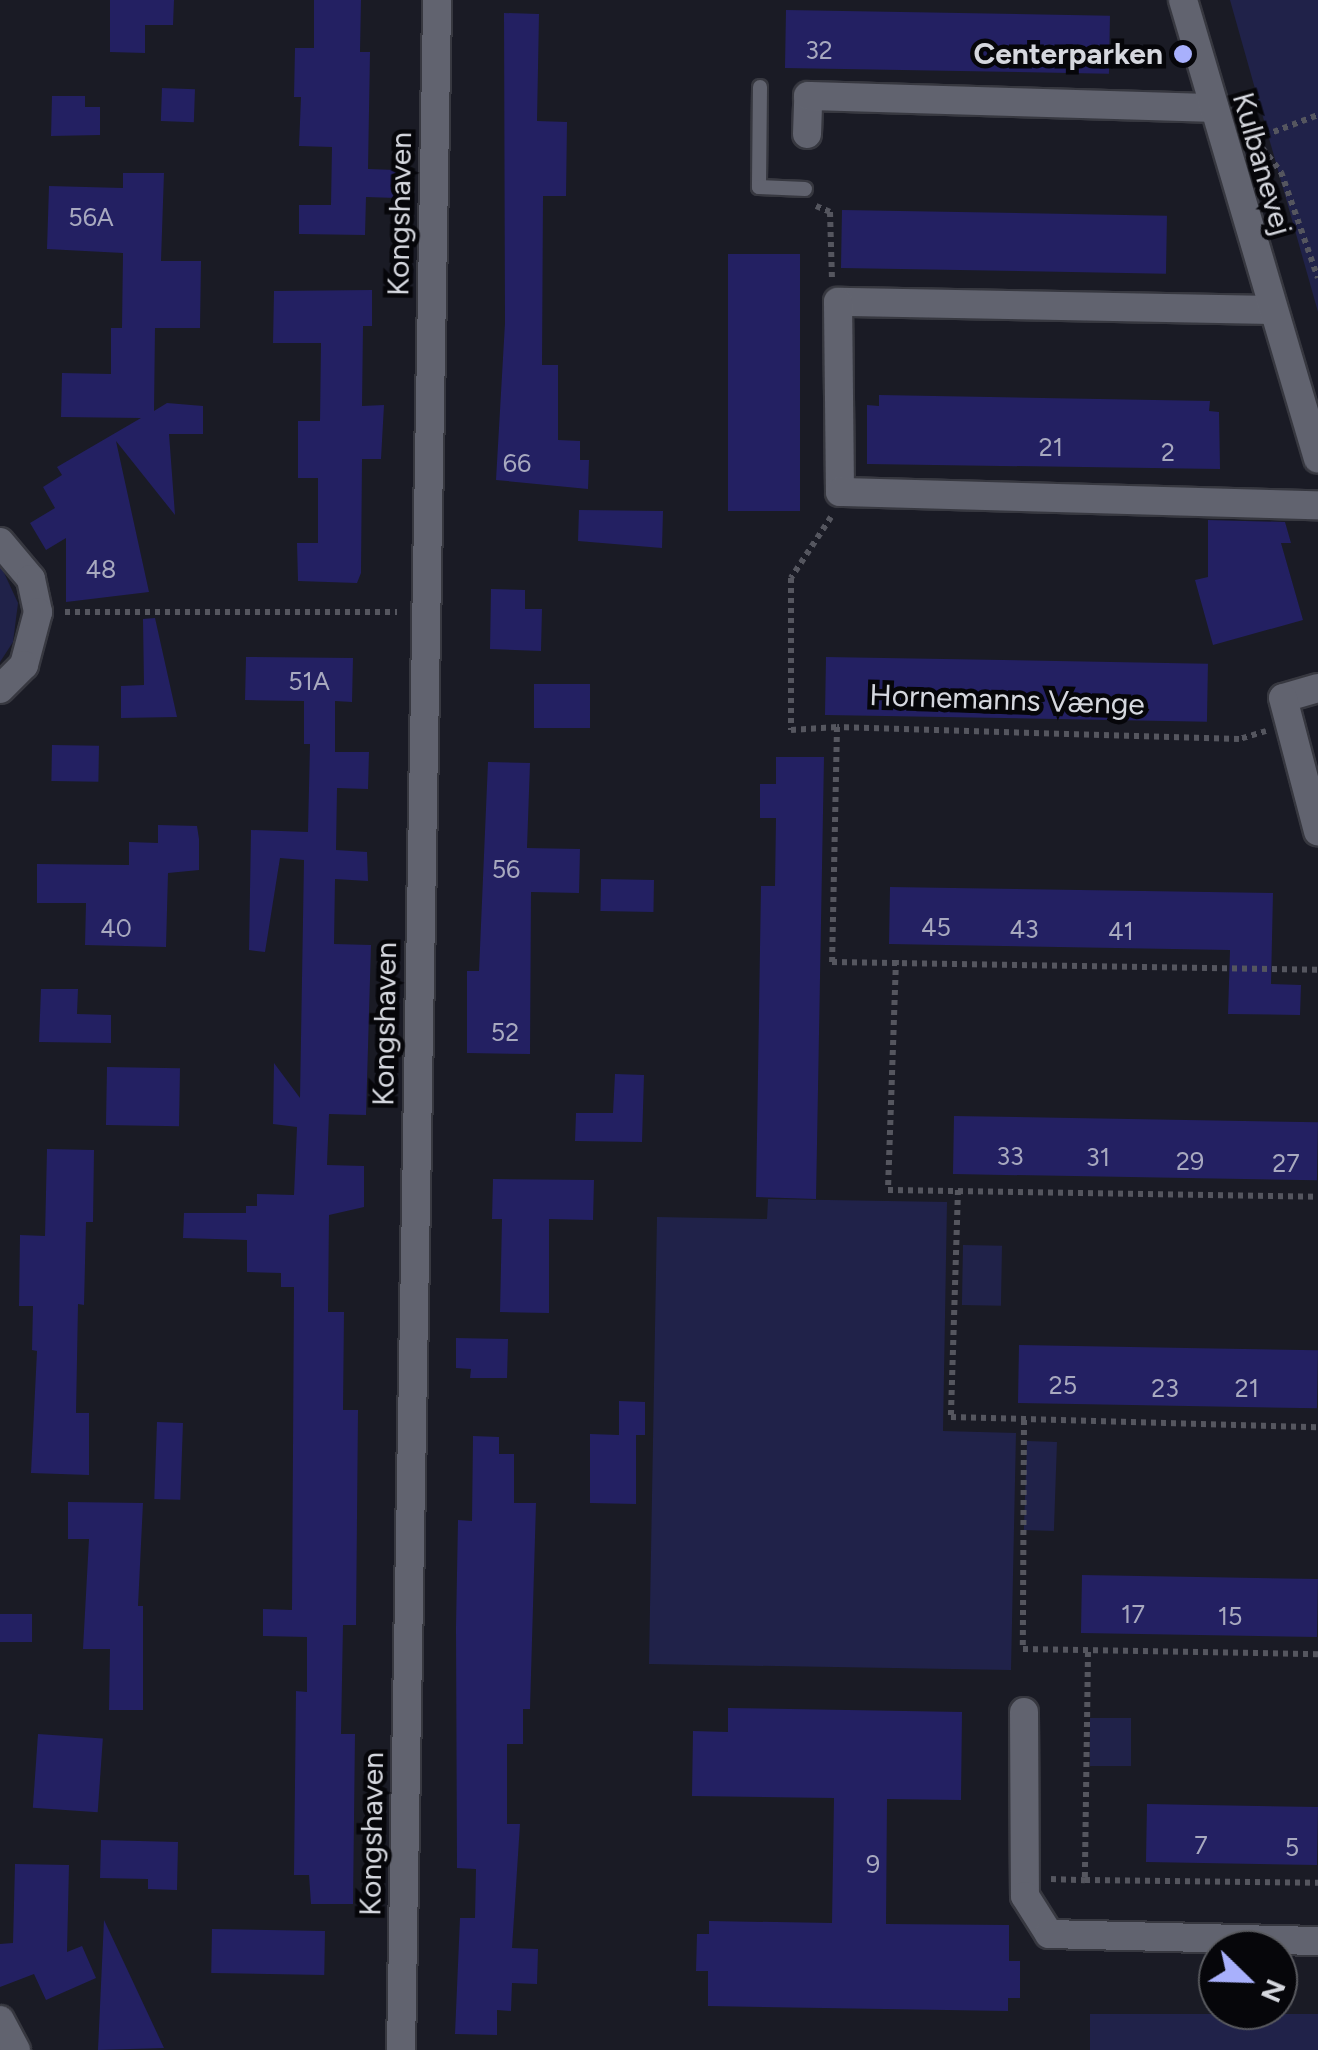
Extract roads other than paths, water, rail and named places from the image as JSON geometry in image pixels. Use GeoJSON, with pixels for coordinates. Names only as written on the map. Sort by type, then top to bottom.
{"type":"FeatureCollection","features":[{"type":"Feature","properties":{"kind":"street","name":"Kongshaven"},"geometry":{"type":"LineString","coordinates":[[401,2050],[437,0]]}},
{"type":"Feature","properties":{"kind":"street","name":"Kulbanevej"},"geometry":{"type":"LineString","coordinates":[[1184,0],[1211,108],[1318,459]]}},
{"type":"Feature","properties":{"kind":"street"},"geometry":{"type":"LineString","coordinates":[[807,134],[808,96],[1211,108]]}},
{"type":"Feature","properties":{"kind":"street"},"geometry":{"type":"LineString","coordinates":[[1270,310],[838,302],[840,492],[1318,505]]}},
{"type":"Feature","properties":{"kind":"street"},"geometry":{"type":"LineString","coordinates":[[0,542],[31,579],[38,612],[24,666],[0,690]]}},
{"type":"Feature","properties":{"kind":"street"},"geometry":{"type":"LineString","coordinates":[[1318,688],[1283,698],[1318,831]]}},
{"type":"Feature","properties":{"kind":"street"},"geometry":{"type":"LineString","coordinates":[[1024,1712],[1024,1896],[1049,1934],[1318,1942]]}},
{"type":"Feature","properties":{"kind":"street"},"geometry":{"type":"LineString","coordinates":[[0,2020],[16,2050]]}},
{"type":"Feature","properties":{"kind":"lane"},"geometry":{"type":"LineString","coordinates":[[760,87],[759,187],[804,188]]}},
{"type":"Feature","properties":{"kind":"place","name":"Centerparken"},"geometry":{"type":"Point","coordinates":[1183,54]}}]}
